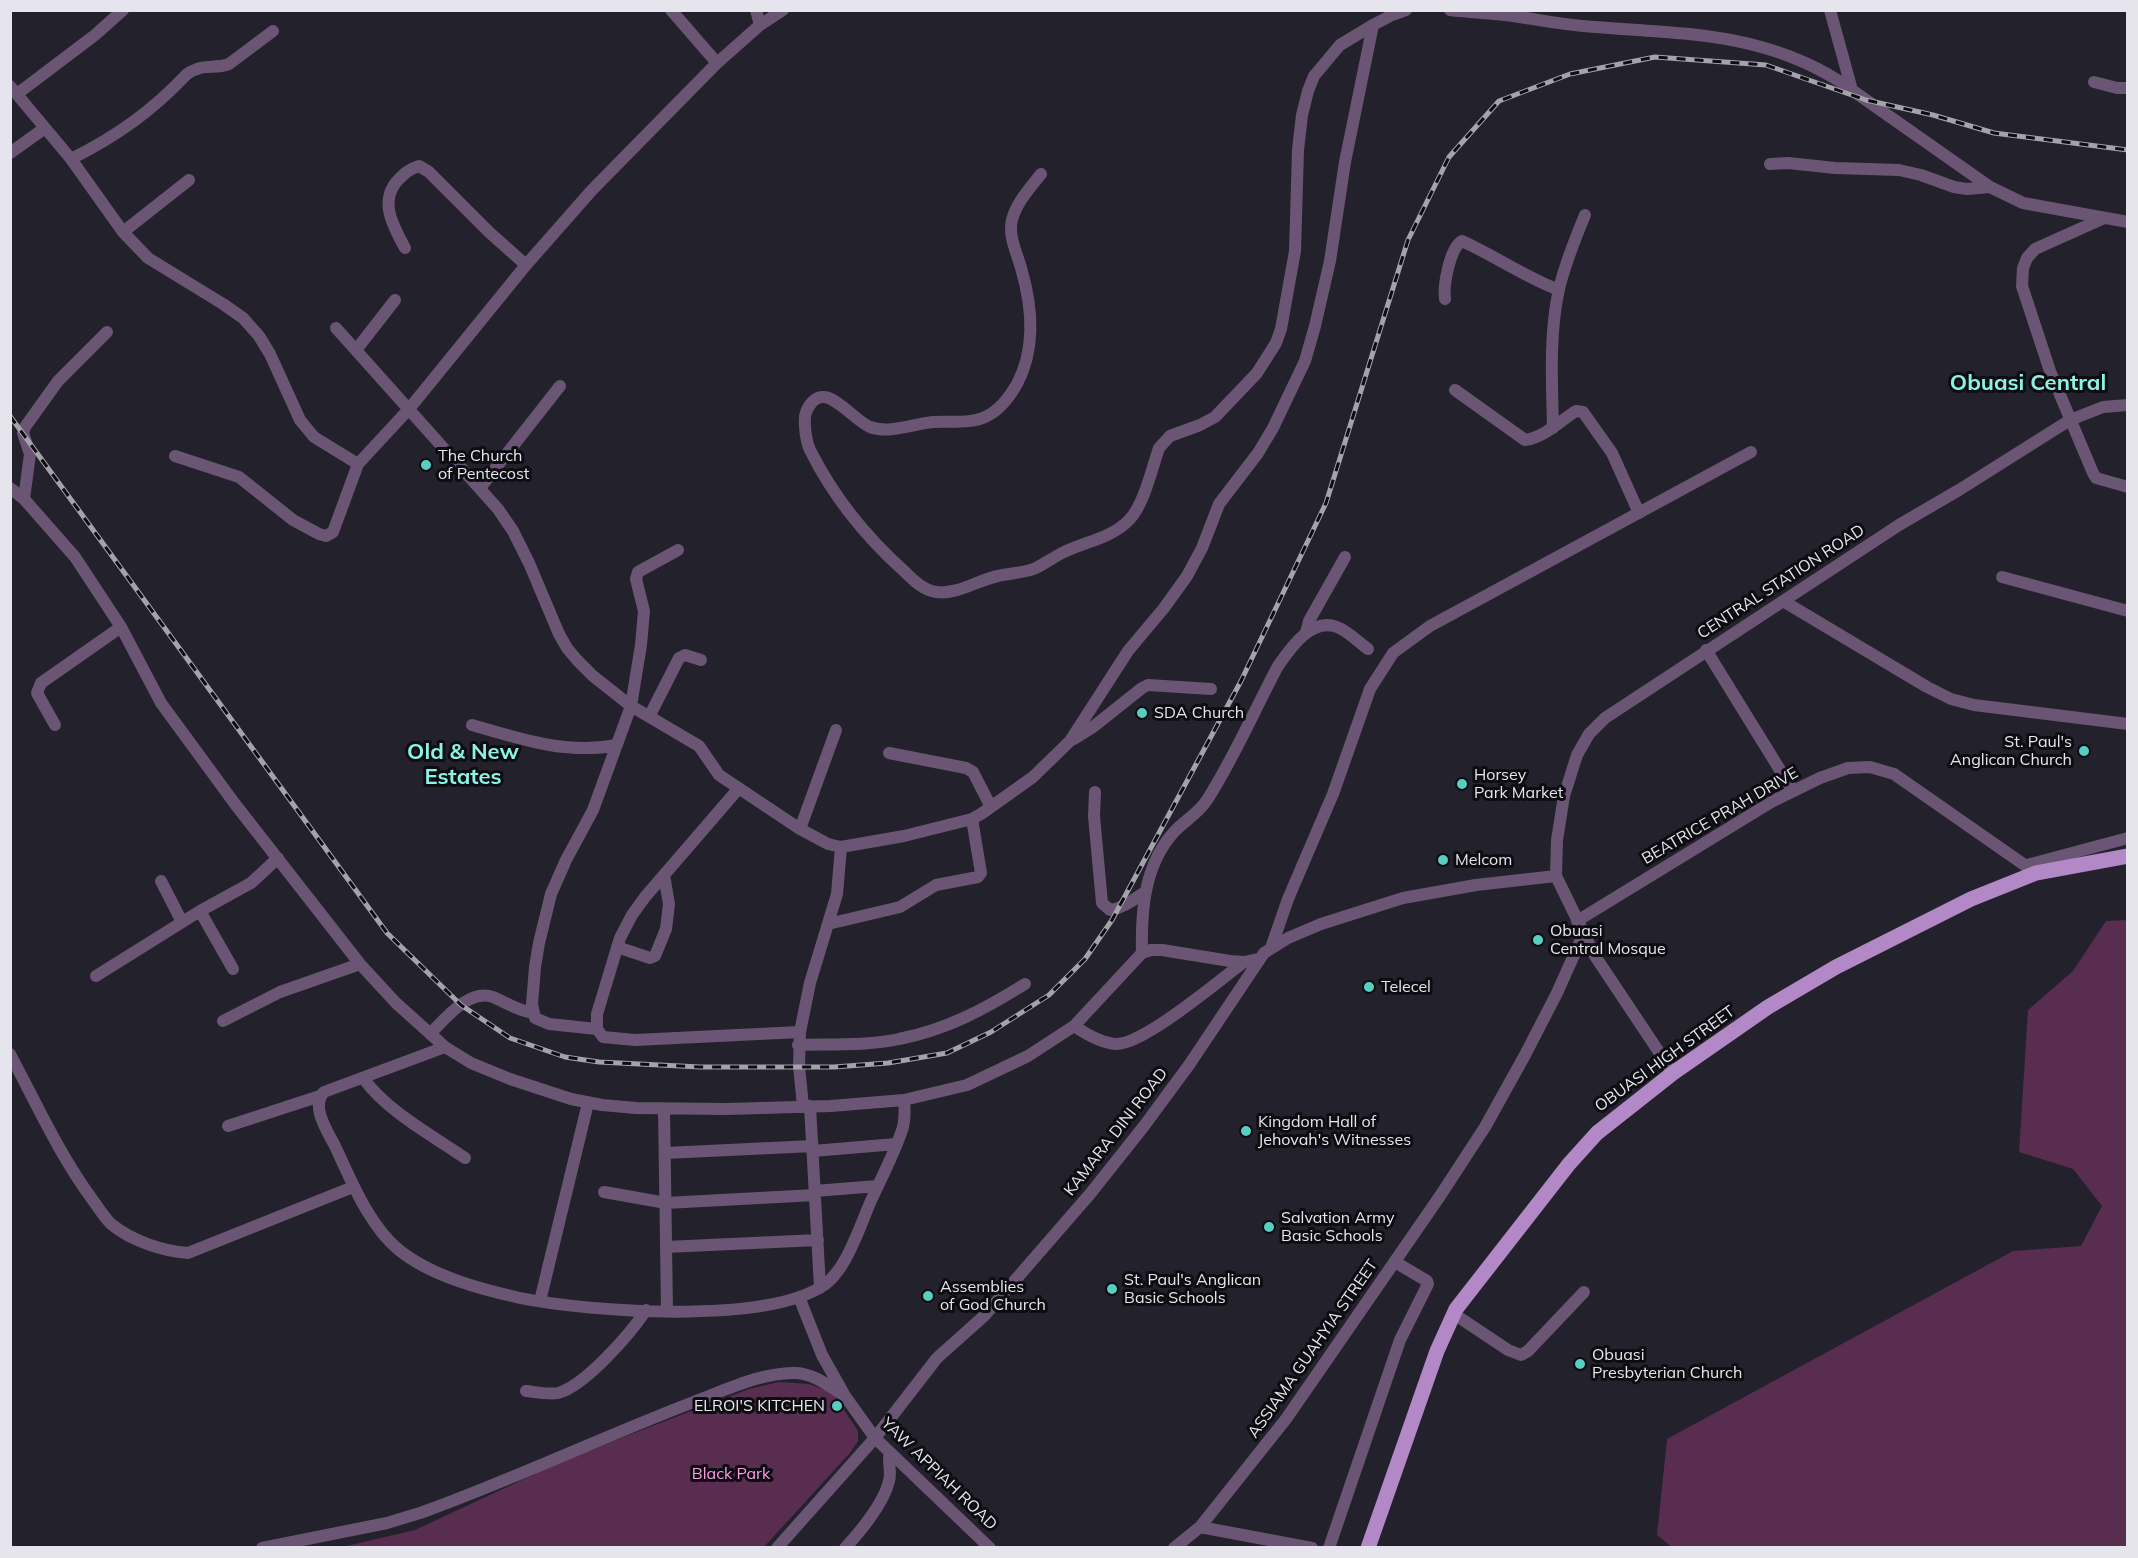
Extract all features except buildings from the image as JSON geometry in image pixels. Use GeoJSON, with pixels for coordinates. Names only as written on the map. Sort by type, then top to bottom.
{"type":"FeatureCollection","features":[{"type":"Feature","properties":{"kind":"main road","name":"OBUASI HIGH STREET"},"geometry":{"type":"LineString","coordinates":[[1368,1548],[1437,1351],[1454,1314],[1464,1298],[1585,1145],[1613,1118],[1768,1007],[1836,967],[2032,869],[2127,856]]}},
{"type":"Feature","properties":{"kind":"street"},"geometry":{"type":"LineString","coordinates":[[123,10],[95,35],[14,90],[71,159],[123,232],[148,258],[243,318],[259,336],[270,354],[300,420],[314,437],[358,464]]}},
{"type":"Feature","properties":{"kind":"street"},"geometry":{"type":"LineString","coordinates":[[671,10],[717,63]]}},
{"type":"Feature","properties":{"kind":"street"},"geometry":{"type":"LineString","coordinates":[[756,10],[760,26]]}},
{"type":"Feature","properties":{"kind":"street"},"geometry":{"type":"LineString","coordinates":[[175,456],[239,477],[292,519],[319,534],[326,536],[333,532],[358,464],[409,409],[526,266],[600,182],[717,63],[760,26],[783,10]]}},
{"type":"Feature","properties":{"kind":"street"},"geometry":{"type":"LineString","coordinates":[[1041,174],[1016,209],[1011,222],[1011,236],[1026,285],[1030,317],[1030,344],[1022,372],[1002,404],[980,419],[880,429],[867,426],[833,400],[825,397],[816,399],[809,405],[806,416],[809,448],[855,521],[887,556],[929,591],[948,593],[996,576],[1035,568],[1123,526],[1137,509],[1159,448],[1165,440],[1215,417],[1257,373],[1276,343],[1287,300],[1295,251],[1298,150],[1302,115],[1314,76],[1340,45],[1373,25],[1406,10]]}},
{"type":"Feature","properties":{"kind":"street"},"geometry":{"type":"LineString","coordinates":[[1450,10],[1517,16],[1579,26],[1683,32],[1757,45],[1818,68],[1990,187],[2023,203],[2127,222]]}},
{"type":"Feature","properties":{"kind":"street"},"geometry":{"type":"LineString","coordinates":[[1830,10],[1852,90]]}},
{"type":"Feature","properties":{"kind":"street"},"geometry":{"type":"LineString","coordinates":[[1070,741],[1128,651],[1187,576],[1202,548],[1219,504],[1274,428],[1305,361],[1330,261],[1345,162],[1373,25]]}},
{"type":"Feature","properties":{"kind":"street"},"geometry":{"type":"LineString","coordinates":[[71,159],[109,140],[142,117],[187,74],[203,66],[221,67],[229,64],[273,31]]}},
{"type":"Feature","properties":{"kind":"street"},"geometry":{"type":"LineString","coordinates":[[2094,82],[2127,88]]}},
{"type":"Feature","properties":{"kind":"street"},"geometry":{"type":"LineString","coordinates":[[10,153],[45,128]]}},
{"type":"Feature","properties":{"kind":"street"},"geometry":{"type":"LineString","coordinates":[[1770,164],[1788,163],[1835,168],[1899,170],[1954,187],[1967,189],[1990,187]]}},
{"type":"Feature","properties":{"kind":"street"},"geometry":{"type":"LineString","coordinates":[[405,248],[391,222],[389,194],[393,185],[409,169],[419,166],[429,172],[526,266]]}},
{"type":"Feature","properties":{"kind":"street"},"geometry":{"type":"LineString","coordinates":[[123,232],[189,180]]}},
{"type":"Feature","properties":{"kind":"street"},"geometry":{"type":"LineString","coordinates":[[1553,428],[1552,376],[1559,290],[1571,249],[1585,215]]}},
{"type":"Feature","properties":{"kind":"street"},"geometry":{"type":"LineString","coordinates":[[2103,218],[2035,249],[2027,258],[2023,268],[2022,286],[2070,420],[2096,478],[2127,487]]}},
{"type":"Feature","properties":{"kind":"street"},"geometry":{"type":"LineString","coordinates":[[1445,299],[1443,288],[1445,278],[1457,245],[1462,241],[1533,280],[1559,290]]}},
{"type":"Feature","properties":{"kind":"street"},"geometry":{"type":"LineString","coordinates":[[356,350],[395,300]]}},
{"type":"Feature","properties":{"kind":"street"},"geometry":{"type":"LineString","coordinates":[[336,328],[498,509],[513,531],[529,563],[567,648],[593,676],[631,706],[699,746],[707,755],[714,770],[739,788],[800,829],[828,844],[841,847],[904,836],[972,819],[1033,777],[1070,741],[1093,727],[1142,688],[1148,685],[1211,689]]}},
{"type":"Feature","properties":{"kind":"street"},"geometry":{"type":"LineString","coordinates":[[24,499],[30,454],[23,433],[25,428],[58,381],[107,332]]}},
{"type":"Feature","properties":{"kind":"street"},"geometry":{"type":"LineString","coordinates":[[480,488],[560,386]]}},
{"type":"Feature","properties":{"kind":"street"},"geometry":{"type":"LineString","coordinates":[[1455,390],[1526,440],[1553,428],[1576,411],[1582,412],[1612,453],[1639,513]]}},
{"type":"Feature","properties":{"kind":"street","name":"CENTRAL STATION ROAD"},"geometry":{"type":"LineString","coordinates":[[1556,876],[1557,840],[1564,796],[1577,755],[1589,734],[1605,718],[1899,525],[2070,420],[2103,407],[2127,405]]}},
{"type":"Feature","properties":{"kind":"street"},"geometry":{"type":"LineString","coordinates":[[1271,948],[1288,898],[1333,794],[1370,689],[1394,653],[1430,626],[1751,452]]}},
{"type":"Feature","properties":{"kind":"street"},"geometry":{"type":"LineString","coordinates":[[10,488],[24,499],[75,557],[121,627],[160,703],[360,964],[396,1002],[445,1047],[471,1063],[510,1079],[549,1093],[588,1103],[664,1109],[807,1106],[904,1100],[943,1092],[989,1075],[1028,1056],[1074,1026],[1142,953],[1162,950],[1244,962],[1258,959]]}},
{"type":"Feature","properties":{"kind":"street"},"geometry":{"type":"LineString","coordinates":[[597,1029],[549,1024],[535,1018],[532,1004],[538,943],[551,894],[592,810],[631,706],[644,611],[636,579],[638,572],[678,549]]}},
{"type":"Feature","properties":{"kind":"street"},"geometry":{"type":"LineString","coordinates":[[1142,953],[1144,892],[1165,844],[1174,832],[1202,809],[1278,666],[1306,633],[1310,621],[1345,557]]}},
{"type":"Feature","properties":{"kind":"street"},"geometry":{"type":"LineString","coordinates":[[2002,578],[2127,611]]}},
{"type":"Feature","properties":{"kind":"street"},"geometry":{"type":"LineString","coordinates":[[1783,601],[1890,666],[1951,699],[1974,706],[2127,724]]}},
{"type":"Feature","properties":{"kind":"street"},"geometry":{"type":"LineString","coordinates":[[1306,633],[1322,627],[1335,626],[1368,649]]}},
{"type":"Feature","properties":{"kind":"street"},"geometry":{"type":"LineString","coordinates":[[55,725],[37,693],[40,683],[121,627]]}},
{"type":"Feature","properties":{"kind":"street"},"geometry":{"type":"LineString","coordinates":[[1706,650],[1793,791]]}},
{"type":"Feature","properties":{"kind":"street"},"geometry":{"type":"LineString","coordinates":[[649,717],[679,658],[685,655],[701,660]]}},
{"type":"Feature","properties":{"kind":"street"},"geometry":{"type":"LineString","coordinates":[[472,724],[561,748],[602,748],[617,745]]}},
{"type":"Feature","properties":{"kind":"street"},"geometry":{"type":"LineString","coordinates":[[800,829],[836,730]]}},
{"type":"Feature","properties":{"kind":"street"},"geometry":{"type":"LineString","coordinates":[[889,753],[966,768],[973,772],[991,807]]}},
{"type":"Feature","properties":{"kind":"street","name":"BEATRICE PRAH DRIVE"},"geometry":{"type":"LineString","coordinates":[[1577,921],[1764,807],[1820,778],[1848,768],[1870,767],[1894,774],[2032,869]]}},
{"type":"Feature","properties":{"kind":"street"},"geometry":{"type":"LineString","coordinates":[[739,788],[632,915],[620,938],[597,1014],[599,1035],[635,1040],[799,1038],[887,1041],[957,1022],[977,1013],[1025,984]]}},
{"type":"Feature","properties":{"kind":"street"},"geometry":{"type":"LineString","coordinates":[[1095,792],[1094,816],[1102,903],[1110,910],[1114,910],[1144,892]]}},
{"type":"Feature","properties":{"kind":"street"},"geometry":{"type":"LineString","coordinates":[[828,924],[900,907],[936,885],[978,877],[981,873],[972,819]]}},
{"type":"Feature","properties":{"kind":"street"},"geometry":{"type":"LineString","coordinates":[[2032,869],[2127,838]]}},
{"type":"Feature","properties":{"kind":"street"},"geometry":{"type":"LineString","coordinates":[[820,1288],[813,1149],[799,1038],[810,983],[838,885],[841,847]]}},
{"type":"Feature","properties":{"kind":"street"},"geometry":{"type":"LineString","coordinates":[[96,976],[200,911],[250,883],[278,858]]}},
{"type":"Feature","properties":{"kind":"street"},"geometry":{"type":"LineString","coordinates":[[617,947],[650,958],[655,956],[666,929],[669,904],[664,875]]}},
{"type":"Feature","properties":{"kind":"street"},"geometry":{"type":"LineString","coordinates":[[1556,876],[1583,934],[1626,1004],[1673,1073]]}},
{"type":"Feature","properties":{"kind":"street","name":"KAMARA DINI ROAD"},"geometry":{"type":"LineString","coordinates":[[777,1548],[875,1438],[938,1358],[984,1316],[1090,1194],[1190,1065],[1258,959],[1271,948],[1321,924],[1403,898],[1476,885],[1556,876]]}},
{"type":"Feature","properties":{"kind":"street"},"geometry":{"type":"LineString","coordinates":[[161,880],[182,922]]}},
{"type":"Feature","properties":{"kind":"street"},"geometry":{"type":"LineString","coordinates":[[200,911],[233,969]]}},
{"type":"Feature","properties":{"kind":"street","name":"ASSIAMA GUAHYIA STREET"},"geometry":{"type":"LineString","coordinates":[[1178,1546],[1200,1527],[1286,1419],[1485,1127],[1542,1023],[1583,934]]}},
{"type":"Feature","properties":{"kind":"street"},"geometry":{"type":"LineString","coordinates":[[1074,1026],[1102,1041],[1116,1044],[1127,1042],[1142,1036],[1244,962]]}},
{"type":"Feature","properties":{"kind":"street"},"geometry":{"type":"LineString","coordinates":[[223,1021],[280,992],[360,964]]}},
{"type":"Feature","properties":{"kind":"street"},"geometry":{"type":"LineString","coordinates":[[430,1034],[461,1005],[472,997],[482,994],[496,998],[519,1011],[533,1013]]}},
{"type":"Feature","properties":{"kind":"street"},"geometry":{"type":"LineString","coordinates":[[228,1126],[320,1096],[334,1087],[445,1047]]}},
{"type":"Feature","properties":{"kind":"street"},"geometry":{"type":"LineString","coordinates":[[10,1054],[14,1069],[83,1187],[109,1222],[127,1235],[171,1251],[188,1253],[353,1186]]}},
{"type":"Feature","properties":{"kind":"street"},"geometry":{"type":"LineString","coordinates":[[363,1077],[369,1087],[399,1113],[465,1158]]}},
{"type":"Feature","properties":{"kind":"street"},"geometry":{"type":"LineString","coordinates":[[320,1096],[321,1114],[353,1186],[385,1236],[400,1251],[416,1262],[468,1283],[540,1301],[667,1311],[750,1308],[800,1297],[831,1280],[840,1267],[896,1144],[904,1119],[904,1100]]}},
{"type":"Feature","properties":{"kind":"street"},"geometry":{"type":"LineString","coordinates":[[540,1301],[588,1103]]}},
{"type":"Feature","properties":{"kind":"street"},"geometry":{"type":"LineString","coordinates":[[664,1109],[667,1311]]}},
{"type":"Feature","properties":{"kind":"street"},"geometry":{"type":"LineString","coordinates":[[665,1153],[896,1144]]}},
{"type":"Feature","properties":{"kind":"street"},"geometry":{"type":"LineString","coordinates":[[604,1192],[666,1203],[815,1193],[878,1186]]}},
{"type":"Feature","properties":{"kind":"street"},"geometry":{"type":"LineString","coordinates":[[666,1247],[818,1240]]}},
{"type":"Feature","properties":{"kind":"street"},"geometry":{"type":"LineString","coordinates":[[1329,1548],[1394,1357],[1405,1329],[1428,1284],[1424,1279],[1395,1262]]}},
{"type":"Feature","properties":{"kind":"street"},"geometry":{"type":"LineString","coordinates":[[1454,1314],[1508,1350],[1521,1355],[1528,1351],[1584,1292]]}},
{"type":"Feature","properties":{"kind":"street","name":"YAW APPIAH ROAD"},"geometry":{"type":"LineString","coordinates":[[800,1297],[822,1355],[845,1396],[875,1438],[990,1548]]}},
{"type":"Feature","properties":{"kind":"street"},"geometry":{"type":"LineString","coordinates":[[526,1391],[557,1394],[571,1387],[585,1377],[633,1330],[646,1310]]}},
{"type":"Feature","properties":{"kind":"street"},"geometry":{"type":"LineString","coordinates":[[262,1548],[387,1523],[420,1513],[667,1412],[772,1376],[796,1373],[808,1375],[845,1396]]}},
{"type":"Feature","properties":{"kind":"street"},"geometry":{"type":"LineString","coordinates":[[844,1548],[866,1525],[886,1488],[890,1476],[888,1460],[890,1453]]}},
{"type":"Feature","properties":{"kind":"street"},"geometry":{"type":"LineString","coordinates":[[1200,1527],[1312,1548]]}},
{"type":"Feature","properties":{"kind":"green space"},"geometry":{"type":"Polygon","coordinates":[[[2127,920],[2127,1547],[1672,1547],[1657,1535],[1667,1439],[2013,1251],[2081,1246],[2102,1206],[2073,1169],[2019,1152],[2028,1010],[2073,971],[2106,921],[2127,920]]]}},
{"type":"Feature","properties":{"kind":"green space","name":"Black Park"},"geometry":{"type":"Polygon","coordinates":[[[779,1382],[809,1384],[833,1393],[858,1431],[858,1441],[850,1453],[764,1547],[338,1548],[415,1530],[569,1458],[749,1389],[779,1382]]]}},
{"type":"Feature","properties":{"kind":"railway"},"geometry":{"type":"LineString","coordinates":[[10,416],[387,933],[461,1005],[510,1038],[565,1057],[599,1062],[700,1067],[834,1067],[888,1063],[947,1053],[991,1032],[1049,995],[1085,959],[1112,920],[1241,681],[1326,503],[1408,240],[1449,157],[1499,101],[1570,74],[1655,57],[1766,65],[1866,100],[1933,115],[1994,133],[2128,150]]}},
{"type":"Feature","properties":{"kind":"place","name":"The Church of Pentecost"},"geometry":{"type":"Point","coordinates":[426,465]}},
{"type":"Feature","properties":{"kind":"place","name":"SDA Church"},"geometry":{"type":"Point","coordinates":[1142,713]}},
{"type":"Feature","properties":{"kind":"place","name":"St. Paul's Anglican Church"},"geometry":{"type":"Point","coordinates":[2084,751]}},
{"type":"Feature","properties":{"kind":"place","name":"Horsey Park Market"},"geometry":{"type":"Point","coordinates":[1462,784]}},
{"type":"Feature","properties":{"kind":"place","name":"Melcom"},"geometry":{"type":"Point","coordinates":[1443,860]}},
{"type":"Feature","properties":{"kind":"place","name":"Obuasi Central Mosque"},"geometry":{"type":"Point","coordinates":[1538,940]}},
{"type":"Feature","properties":{"kind":"place","name":"Telecel"},"geometry":{"type":"Point","coordinates":[1369,987]}},
{"type":"Feature","properties":{"kind":"place","name":"Kingdom Hall of Jehovah's Witnesses"},"geometry":{"type":"Point","coordinates":[1246,1131]}},
{"type":"Feature","properties":{"kind":"place","name":"Salvation Army Basic Schools"},"geometry":{"type":"Point","coordinates":[1269,1227]}},
{"type":"Feature","properties":{"kind":"place","name":"St. Paul's Anglican Basic Schools"},"geometry":{"type":"Point","coordinates":[1112,1289]}},
{"type":"Feature","properties":{"kind":"place","name":"Assemblies of God Church"},"geometry":{"type":"Point","coordinates":[928,1296]}},
{"type":"Feature","properties":{"kind":"place","name":"Obuasi Presbyterian Church"},"geometry":{"type":"Point","coordinates":[1580,1364]}},
{"type":"Feature","properties":{"kind":"place","name":"ELROI'S KITCHEN"},"geometry":{"type":"Point","coordinates":[837,1406]}},
{"type":"Feature","properties":{"kind":"district","name":"Obuasi Central"},"geometry":{"type":"Point","coordinates":[2028,383]}},
{"type":"Feature","properties":{"kind":"district","name":"Old & New Estates"},"geometry":{"type":"Point","coordinates":[463,764]}}]}
